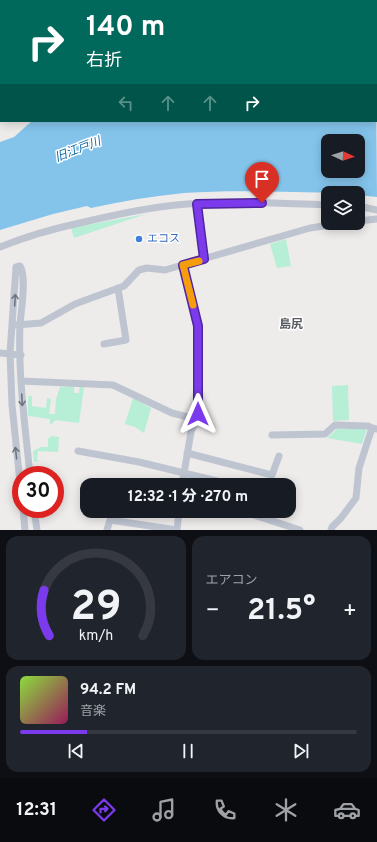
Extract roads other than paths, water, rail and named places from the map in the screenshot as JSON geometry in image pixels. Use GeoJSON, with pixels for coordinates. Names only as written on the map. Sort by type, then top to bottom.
{"type":"FeatureCollection","features":[{"type":"Feature","properties":{"kind":"street"},"geometry":{"type":"LineString","coordinates":[[0,247],[20,239],[111,216],[176,205],[248,202],[321,205]]}},
{"type":"Feature","properties":{"kind":"street"},"geometry":{"type":"LineString","coordinates":[[197,204],[204,259]]}},
{"type":"Feature","properties":{"kind":"street"},"geometry":{"type":"LineString","coordinates":[[365,207],[377,210]]}},
{"type":"Feature","properties":{"kind":"street"},"geometry":{"type":"LineString","coordinates":[[365,221],[377,220]]}},
{"type":"Feature","properties":{"kind":"street"},"geometry":{"type":"LineString","coordinates":[[17,325],[41,323],[75,304],[124,286],[139,270],[146,268],[165,270],[310,228],[321,226]]}},
{"type":"Feature","properties":{"kind":"street"},"geometry":{"type":"LineString","coordinates":[[183,265],[198,326],[198,414],[187,453],[183,478]]}},
{"type":"Feature","properties":{"kind":"street"},"geometry":{"type":"LineString","coordinates":[[18,466],[12,405],[10,353],[17,325],[23,280],[20,266],[16,267],[15,271],[17,325],[21,356],[21,381],[29,466]]}},
{"type":"Feature","properties":{"kind":"street"},"geometry":{"type":"LineString","coordinates":[[104,344],[126,340],[118,288]]}},
{"type":"Feature","properties":{"kind":"street"},"geometry":{"type":"LineString","coordinates":[[0,353],[10,353],[21,356]]}},
{"type":"Feature","properties":{"kind":"street"},"geometry":{"type":"LineString","coordinates":[[21,381],[112,385],[172,413],[196,419]]}},
{"type":"Feature","properties":{"kind":"street"},"geometry":{"type":"LineString","coordinates":[[272,435],[325,434],[334,425],[368,426],[375,429],[359,468],[356,498],[331,530]]}},
{"type":"Feature","properties":{"kind":"street"},"geometry":{"type":"LineString","coordinates":[[78,451],[139,462],[204,478]]}},
{"type":"Feature","properties":{"kind":"street"},"geometry":{"type":"LineString","coordinates":[[187,453],[272,475],[279,456]]}},
{"type":"Feature","properties":{"kind":"street"},"geometry":{"type":"LineString","coordinates":[[24,518],[25,530]]}},
{"type":"Feature","properties":{"kind":"street"},"geometry":{"type":"LineString","coordinates":[[35,518],[37,530]]}},
{"type":"Feature","properties":{"kind":"street"},"geometry":{"type":"LineString","coordinates":[[107,530],[110,520],[177,530],[178,518]]}},
{"type":"Feature","properties":{"kind":"street"},"geometry":{"type":"LineString","coordinates":[[263,518],[300,530]]}},
{"type":"Feature","properties":{"kind":"water","name":"旧江戸川"},"geometry":{"type":"Polygon","coordinates":[[[31,122],[376,122],[377,197],[365,196],[365,186],[321,186],[321,192],[249,191],[184,193],[138,199],[91,208],[87,206],[53,214],[0,230],[0,142],[14,137],[31,122]]]}},
{"type":"Feature","properties":{"kind":"place","name":"エコス"},"geometry":{"type":"Point","coordinates":[139,239]}},
{"type":"Feature","properties":{"kind":"district","name":"島尻"},"geometry":{"type":"Point","coordinates":[291,325]}}]}
